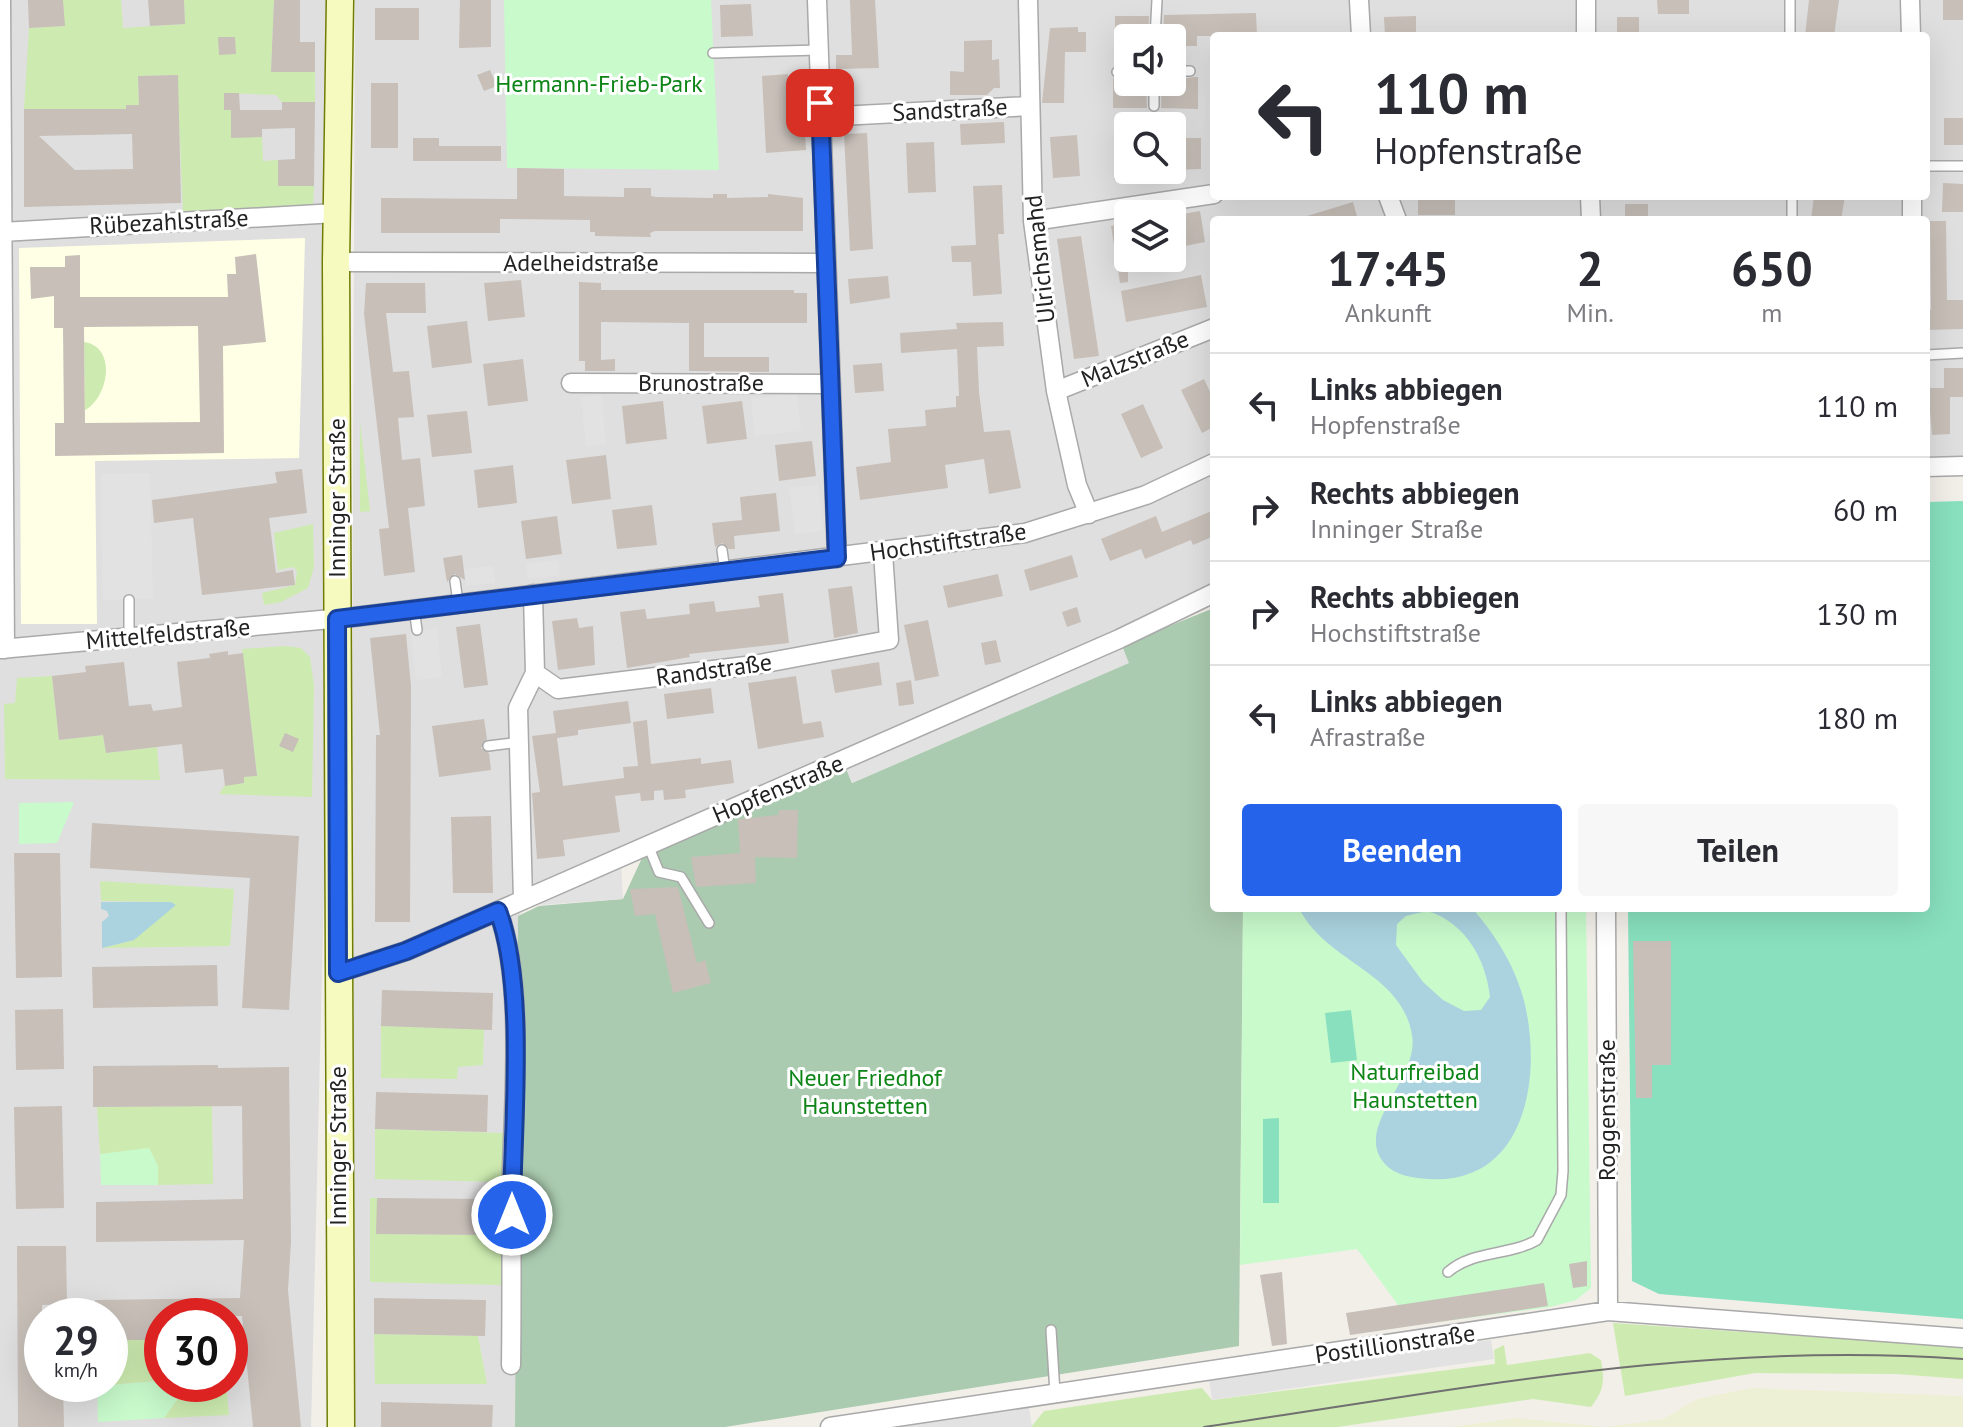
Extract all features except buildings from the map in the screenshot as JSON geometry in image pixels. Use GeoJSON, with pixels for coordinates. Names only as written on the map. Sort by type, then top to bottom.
{"type":"FeatureCollection","features":[{"type":"Feature","properties":{"kind":"main road","name":"Inninger Straße"},"geometry":{"type":"LineString","coordinates":[[340,0],[336,262],[341,1427]]}},
{"type":"Feature","properties":{"kind":"street"},"geometry":{"type":"LineString","coordinates":[[1,0],[2,649]]}},
{"type":"Feature","properties":{"kind":"street"},"geometry":{"type":"LineString","coordinates":[[817,0],[831,384],[828,507],[837,558]]}},
{"type":"Feature","properties":{"kind":"street","name":"Ulrichsmahd"},"geometry":{"type":"LineString","coordinates":[[1028,0],[1033,221],[1056,391],[1077,485],[1089,514]]}},
{"type":"Feature","properties":{"kind":"street"},"geometry":{"type":"LineString","coordinates":[[1359,0],[1361,32]]}},
{"type":"Feature","properties":{"kind":"street"},"geometry":{"type":"LineString","coordinates":[[1586,0],[1586,32]]}},
{"type":"Feature","properties":{"kind":"street"},"geometry":{"type":"LineString","coordinates":[[1910,0],[1911,32]]}},
{"type":"Feature","properties":{"kind":"street","name":"Sandstraße"},"geometry":{"type":"LineString","coordinates":[[821,117],[1030,106]]}},
{"type":"Feature","properties":{"kind":"street"},"geometry":{"type":"LineString","coordinates":[[1033,221],[1210,195]]}},
{"type":"Feature","properties":{"kind":"street","name":"Rübezahlstraße"},"geometry":{"type":"LineString","coordinates":[[2,232],[336,213]]}},
{"type":"Feature","properties":{"kind":"street","name":"Adelheidstraße"},"geometry":{"type":"LineString","coordinates":[[336,262],[826,263]]}},
{"type":"Feature","properties":{"kind":"street","name":"Malzstraße"},"geometry":{"type":"LineString","coordinates":[[1056,391],[1210,330]]}},
{"type":"Feature","properties":{"kind":"street","name":"Brunostraße"},"geometry":{"type":"LineString","coordinates":[[571,383],[601,389],[773,390],[831,384]]}},
{"type":"Feature","properties":{"kind":"street","name":"Hochstiftstraße"},"geometry":{"type":"LineString","coordinates":[[337,619],[1025,533],[1146,495],[1210,465]]}},
{"type":"Feature","properties":{"kind":"street"},"geometry":{"type":"LineString","coordinates":[[1930,467],[1963,466]]}},
{"type":"Feature","properties":{"kind":"street","name":"Randstraße"},"geometry":{"type":"LineString","coordinates":[[535,673],[558,689],[754,665],[875,645],[889,640],[883,553]]}},
{"type":"Feature","properties":{"kind":"street"},"geometry":{"type":"LineString","coordinates":[[523,900],[518,708],[535,673],[533,594]]}},
{"type":"Feature","properties":{"kind":"street","name":"Hopfenstraße"},"geometry":{"type":"LineString","coordinates":[[338,973],[406,951],[1105,645],[1210,595]]}},
{"type":"Feature","properties":{"kind":"street","name":"Mittelfeldstraße"},"geometry":{"type":"LineString","coordinates":[[2,649],[337,619]]}},
{"type":"Feature","properties":{"kind":"street"},"geometry":{"type":"LineString","coordinates":[[498,911],[505,929],[511,983],[515,1074],[511,1365]]}},
{"type":"Feature","properties":{"kind":"street","name":"Roggenstraße"},"geometry":{"type":"LineString","coordinates":[[1606,912],[1608,1311]]}},
{"type":"Feature","properties":{"kind":"street","name":"Postillionstraße"},"geometry":{"type":"LineString","coordinates":[[830,1427],[1608,1311],[1963,1338]]}},
{"type":"Feature","properties":{"kind":"lane"},"geometry":{"type":"LineString","coordinates":[[1156,24],[1157,0]]}},
{"type":"Feature","properties":{"kind":"lane"},"geometry":{"type":"LineString","coordinates":[[1790,0],[1790,32]]}},
{"type":"Feature","properties":{"kind":"lane"},"geometry":{"type":"LineString","coordinates":[[713,53],[819,50]]}},
{"type":"Feature","properties":{"kind":"lane"},"geometry":{"type":"LineString","coordinates":[[1154,96],[1154,106]]}},
{"type":"Feature","properties":{"kind":"lane"},"geometry":{"type":"LineString","coordinates":[[1930,166],[1963,166]]}},
{"type":"Feature","properties":{"kind":"lane"},"geometry":{"type":"LineString","coordinates":[[1930,355],[1963,353]]}},
{"type":"Feature","properties":{"kind":"lane"},"geometry":{"type":"LineString","coordinates":[[722,550],[725,571]]}},
{"type":"Feature","properties":{"kind":"lane"},"geometry":{"type":"LineString","coordinates":[[455,581],[458,602]]}},
{"type":"Feature","properties":{"kind":"lane"},"geometry":{"type":"LineString","coordinates":[[129,600],[129,637]]}},
{"type":"Feature","properties":{"kind":"lane"},"geometry":{"type":"LineString","coordinates":[[414,608],[417,630]]}},
{"type":"Feature","properties":{"kind":"lane"},"geometry":{"type":"LineString","coordinates":[[488,746],[520,742]]}},
{"type":"Feature","properties":{"kind":"lane"},"geometry":{"type":"LineString","coordinates":[[648,845],[659,872],[681,877],[709,923]]}},
{"type":"Feature","properties":{"kind":"lane"},"geometry":{"type":"LineString","coordinates":[[1448,1272],[1458,1263],[1509,1251],[1537,1240],[1561,1195],[1564,1129],[1561,912]]}},
{"type":"Feature","properties":{"kind":"lane"},"geometry":{"type":"LineString","coordinates":[[1051,1330],[1055,1393]]}},
{"type":"Feature","properties":{"kind":"shaded area"},"geometry":{"type":"Polygon","coordinates":[[[0,0],[333,0],[325,848],[311,1427],[0,1427],[0,0]]]}},
{"type":"Feature","properties":{"kind":"shaded area"},"geometry":{"type":"Polygon","coordinates":[[[355,0],[1963,0],[1963,460],[1930,460],[1930,216],[1210,216],[1210,590],[538,888],[518,917],[515,1427],[349,1427],[355,0]]]}},
{"type":"Feature","properties":{"kind":"shaded area"},"geometry":{"type":"Polygon","coordinates":[[[305,238],[299,458],[95,461],[97,624],[21,624],[19,248],[305,238]]]}},
{"type":"Feature","properties":{"kind":"shaded area"},"geometry":{"type":"Polygon","coordinates":[[[797,394],[801,431],[755,436],[751,399],[797,394]]]}},
{"type":"Feature","properties":{"kind":"shaded area"},"geometry":{"type":"Polygon","coordinates":[[[601,395],[606,444],[586,447],[581,397],[601,395]]]}},
{"type":"Feature","properties":{"kind":"shaded area"},"geometry":{"type":"Polygon","coordinates":[[[150,473],[153,599],[103,600],[101,474],[150,473]]]}},
{"type":"Feature","properties":{"kind":"shaded area"},"geometry":{"type":"Polygon","coordinates":[[[818,485],[823,530],[795,534],[789,488],[818,485]]]}},
{"type":"Feature","properties":{"kind":"shaded area"},"geometry":{"type":"Polygon","coordinates":[[[558,560],[560,575],[528,579],[526,564],[558,560]]]}},
{"type":"Feature","properties":{"kind":"shaded area"},"geometry":{"type":"Polygon","coordinates":[[[493,566],[495,583],[466,586],[464,569],[493,566]]]}},
{"type":"Feature","properties":{"kind":"shaded area"},"geometry":{"type":"Polygon","coordinates":[[[437,628],[442,677],[416,680],[410,632],[437,628]]]}},
{"type":"Feature","properties":{"kind":"shaded area"},"geometry":{"type":"Polygon","coordinates":[[[1119,639],[1129,663],[852,783],[843,761],[1119,639]]]}},
{"type":"Feature","properties":{"kind":"shaded area"},"geometry":{"type":"Polygon","coordinates":[[[621,862],[623,899],[541,905],[540,897],[621,862]]]}},
{"type":"Feature","properties":{"kind":"shaded area"},"geometry":{"type":"Polygon","coordinates":[[[1491,1340],[1494,1359],[1212,1400],[1209,1380],[1491,1340]]]}},
{"type":"Feature","properties":{"kind":"shaded area"},"geometry":{"type":"Polygon","coordinates":[[[1751,1388],[1963,1396],[1963,1427],[1606,1427],[1663,1419],[1697,1399],[1751,1388]]]}},
{"type":"Feature","properties":{"kind":"shaded area"},"geometry":{"type":"Polygon","coordinates":[[[1029,1407],[1032,1427],[897,1427],[1029,1407]]]}},
{"type":"Feature","properties":{"kind":"shaded area"},"geometry":{"type":"Polygon","coordinates":[[[1517,1418],[1605,1427],[1450,1427],[1517,1418]]]}},
{"type":"Feature","properties":{"kind":"green space"},"geometry":{"type":"Polygon","coordinates":[[[63,0],[121,0],[123,28],[185,24],[184,0],[274,0],[271,72],[315,72],[315,102],[282,102],[276,95],[225,93],[224,110],[231,110],[231,137],[262,137],[263,161],[278,160],[279,186],[314,186],[313,207],[183,213],[177,75],[138,76],[139,105],[126,109],[24,109],[29,28],[64,26],[63,0]]]}},
{"type":"Feature","properties":{"kind":"green space","name":"Hermann-Frieb-Park"},"geometry":{"type":"Polygon","coordinates":[[[504,0],[711,0],[719,170],[507,168],[504,0]]]}},
{"type":"Feature","properties":{"kind":"green space"},"geometry":{"type":"Polygon","coordinates":[[[84,342],[102,353],[106,373],[99,395],[85,410],[84,342]]]}},
{"type":"Feature","properties":{"kind":"green space"},"geometry":{"type":"Polygon","coordinates":[[[360,422],[370,511],[360,512],[360,422]]]}},
{"type":"Feature","properties":{"kind":"green space"},"geometry":{"type":"Polygon","coordinates":[[[1963,501],[1963,1319],[1659,1294],[1632,1281],[1628,912],[1930,912],[1930,502],[1963,501]]]}},
{"type":"Feature","properties":{"kind":"green space"},"geometry":{"type":"Polygon","coordinates":[[[313,524],[314,567],[308,588],[281,602],[264,605],[262,593],[295,585],[297,572],[294,567],[278,570],[274,533],[313,524]]]}},
{"type":"Feature","properties":{"kind":"green space","name":"Neuer Friedhof Haunstetten"},"geometry":{"type":"Polygon","coordinates":[[[1210,610],[1210,912],[1243,912],[1239,1346],[725,1427],[515,1427],[518,916],[539,906],[623,899],[648,845],[843,761],[852,783],[1128,663],[1122,645],[1210,610]]]}},
{"type":"Feature","properties":{"kind":"green space"},"geometry":{"type":"Polygon","coordinates":[[[301,648],[310,657],[314,686],[312,797],[219,794],[225,785],[244,783],[244,777],[257,775],[242,649],[301,648]]]}},
{"type":"Feature","properties":{"kind":"green space"},"geometry":{"type":"Polygon","coordinates":[[[52,676],[59,740],[103,735],[106,753],[157,747],[160,780],[5,779],[4,704],[15,703],[17,678],[52,676]]]}},
{"type":"Feature","properties":{"kind":"green space"},"geometry":{"type":"Polygon","coordinates":[[[74,802],[57,843],[19,844],[19,803],[74,802]]]}},
{"type":"Feature","properties":{"kind":"green space"},"geometry":{"type":"Polygon","coordinates":[[[100,881],[234,889],[230,946],[102,948],[134,940],[171,902],[101,901],[100,881]]]}},
{"type":"Feature","properties":{"kind":"green space","name":"Naturfreibad Haunstetten"},"geometry":{"type":"Polygon","coordinates":[[[1243,912],[1586,912],[1591,1288],[1576,1300],[1550,1307],[1401,1327],[1398,1305],[1357,1249],[1240,1265],[1243,912]]]}},
{"type":"Feature","properties":{"kind":"green space"},"geometry":{"type":"Polygon","coordinates":[[[1351,1010],[1357,1060],[1331,1063],[1325,1013],[1351,1010]]]}},
{"type":"Feature","properties":{"kind":"green space"},"geometry":{"type":"Polygon","coordinates":[[[381,1026],[484,1029],[483,1065],[458,1067],[457,1079],[381,1078],[381,1026]]]}},
{"type":"Feature","properties":{"kind":"green space"},"geometry":{"type":"Polygon","coordinates":[[[212,1106],[213,1184],[158,1185],[158,1166],[149,1149],[100,1154],[97,1107],[212,1106]]]}},
{"type":"Feature","properties":{"kind":"green space"},"geometry":{"type":"Polygon","coordinates":[[[1279,1118],[1279,1203],[1263,1203],[1263,1119],[1279,1118]]]}},
{"type":"Feature","properties":{"kind":"green space"},"geometry":{"type":"Polygon","coordinates":[[[375,1129],[503,1133],[503,1182],[375,1179],[375,1129]]]}},
{"type":"Feature","properties":{"kind":"green space"},"geometry":{"type":"Polygon","coordinates":[[[149,1148],[158,1166],[158,1185],[101,1185],[100,1154],[149,1148]]]}},
{"type":"Feature","properties":{"kind":"green space"},"geometry":{"type":"Polygon","coordinates":[[[370,1198],[377,1198],[377,1234],[487,1235],[488,1228],[502,1229],[502,1285],[370,1282],[370,1198]]]}},
{"type":"Feature","properties":{"kind":"green space"},"geometry":{"type":"Polygon","coordinates":[[[1613,1323],[1963,1347],[1963,1379],[1896,1374],[1755,1373],[1625,1396],[1613,1323]]]}},
{"type":"Feature","properties":{"kind":"green space"},"geometry":{"type":"Polygon","coordinates":[[[374,1334],[478,1336],[487,1384],[375,1384],[374,1334]]]}},
{"type":"Feature","properties":{"kind":"green space"},"geometry":{"type":"Polygon","coordinates":[[[144,1339],[144,1382],[128,1383],[128,1340],[144,1339]]]}},
{"type":"Feature","properties":{"kind":"green space"},"geometry":{"type":"Polygon","coordinates":[[[1504,1345],[1507,1365],[1590,1353],[1601,1360],[1603,1380],[1599,1395],[1591,1407],[1533,1399],[1337,1427],[1031,1427],[1044,1411],[1202,1388],[1212,1400],[1495,1364],[1494,1350],[1504,1345]]]}},
{"type":"Feature","properties":{"kind":"green space"},"geometry":{"type":"Polygon","coordinates":[[[144,1382],[144,1402],[175,1402],[164,1418],[98,1422],[97,1402],[128,1402],[128,1383],[144,1382]]]}},
{"type":"Feature","properties":{"kind":"green space"},"geometry":{"type":"Polygon","coordinates":[[[175,1402],[228,1402],[229,1415],[164,1418],[175,1402]]]}},
{"type":"Feature","properties":{"kind":"water"},"geometry":{"type":"Polygon","coordinates":[[[101,902],[171,902],[176,905],[134,940],[102,948],[102,922],[109,916],[107,911],[101,909],[101,902]]]}},
{"type":"Feature","properties":{"kind":"water"},"geometry":{"type":"Polygon","coordinates":[[[1302,912],[1423,912],[1406,916],[1397,924],[1396,945],[1423,982],[1443,1000],[1464,1011],[1481,1010],[1490,997],[1478,956],[1463,933],[1430,912],[1475,912],[1488,928],[1509,961],[1523,997],[1531,1057],[1521,1118],[1508,1143],[1489,1163],[1463,1176],[1429,1179],[1400,1174],[1385,1164],[1377,1150],[1376,1134],[1407,1069],[1412,1052],[1412,1035],[1405,1014],[1394,996],[1379,981],[1326,942],[1302,912]]]}},
{"type":"Feature","properties":{"kind":"tram line"},"geometry":{"type":"LineString","coordinates":[[1204,1427],[1487,1384],[1676,1362],[1771,1356],[1866,1355],[1963,1359]]}},
{"type":"Feature","properties":{"kind":"route"},"geometry":{"type":"LineString","coordinates":[[512,1215],[515,1074],[511,983],[505,929],[498,911],[406,951],[338,973],[337,619],[837,558],[820,103]]}}]}
